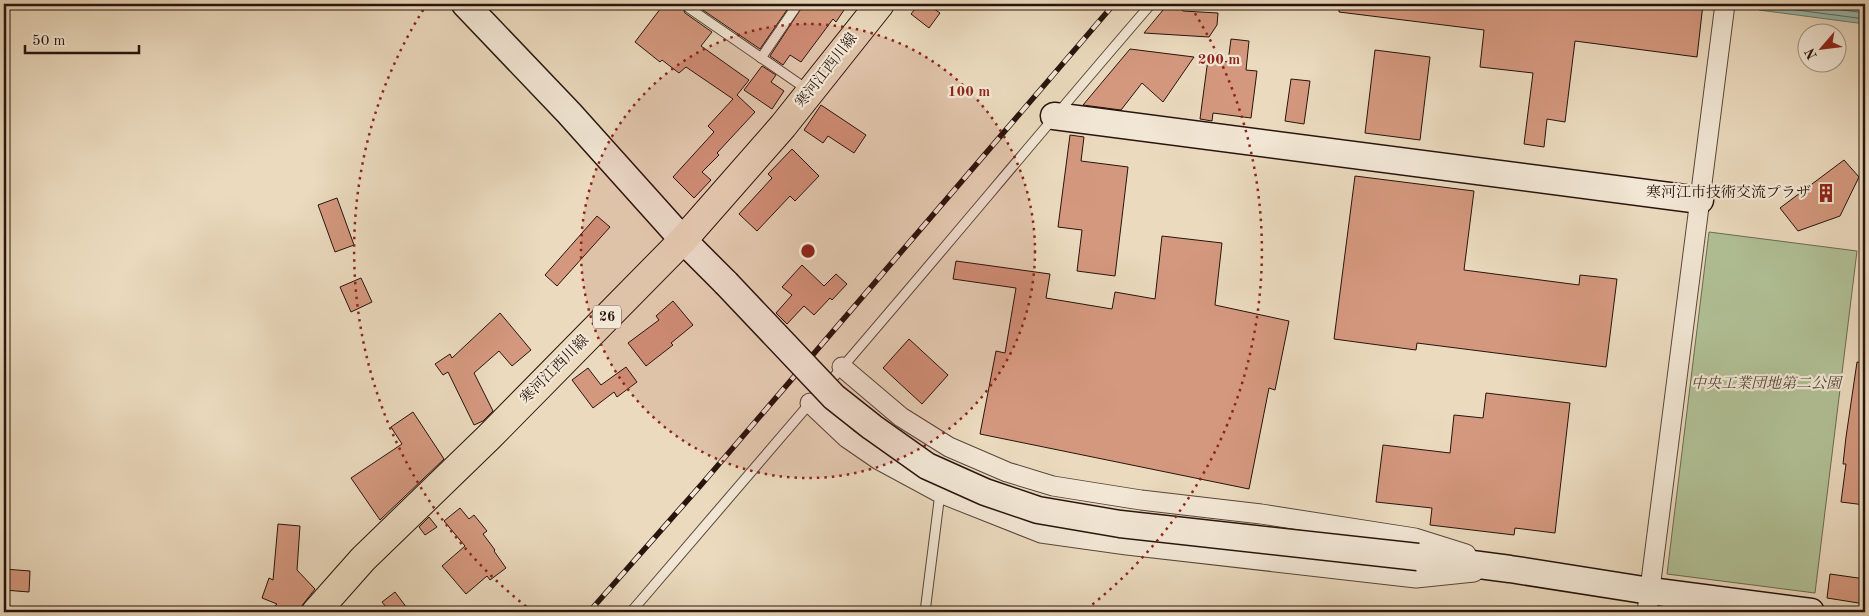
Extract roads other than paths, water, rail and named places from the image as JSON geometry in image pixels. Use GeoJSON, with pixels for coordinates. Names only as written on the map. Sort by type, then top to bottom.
{"type":"FeatureCollection","features":[{"type":"Feature","properties":{"kind":"main road","name":"寒河江西川線"},"geometry":{"type":"LineString","coordinates":[[316,612],[363,559],[489,437],[683,240],[783,126],[880,4]]}},
{"type":"Feature","properties":{"kind":"street"},"geometry":{"type":"LineString","coordinates":[[465,4],[569,113],[683,240],[834,397],[927,466],[985,492],[1038,510],[1120,524],[1510,569]]}},
{"type":"Feature","properties":{"kind":"street"},"geometry":{"type":"LineString","coordinates":[[1648,602],[1725,4]]}},
{"type":"Feature","properties":{"kind":"street"},"geometry":{"type":"LineString","coordinates":[[1054,116],[1700,200]]}},
{"type":"Feature","properties":{"kind":"street"},"geometry":{"type":"LineString","coordinates":[[842,367],[901,417],[949,447],[1007,472],[1044,483],[1141,500],[1261,514],[1414,538],[1510,569],[1648,602],[1811,612]]}},
{"type":"Feature","properties":{"kind":"street"},"geometry":{"type":"LineString","coordinates":[[810,403],[848,438],[879,460],[940,493],[1041,533],[1128,545],[1416,578],[1510,569]]}},
{"type":"Feature","properties":{"kind":"lane"},"geometry":{"type":"LineString","coordinates":[[761,58],[798,4]]}},
{"type":"Feature","properties":{"kind":"lane"},"geometry":{"type":"LineString","coordinates":[[631,612],[889,313],[1054,116],[1151,4]]}},
{"type":"Feature","properties":{"kind":"lane"},"geometry":{"type":"LineString","coordinates":[[689,8],[810,92]]}},
{"type":"Feature","properties":{"kind":"lane"},"geometry":{"type":"LineString","coordinates":[[925,612],[940,493]]}},
{"type":"Feature","properties":{"kind":"water"},"geometry":{"type":"Polygon","coordinates":[[[1759,4],[1865,4],[1865,24],[1759,10],[1759,4]]]}},
{"type":"Feature","properties":{"kind":"railway"},"geometry":{"type":"LineString","coordinates":[[589,612],[701,485],[1114,4]]}},
{"type":"Feature","properties":{"kind":"place","name":"寒河江市技術交流プラザ"},"geometry":{"type":"Point","coordinates":[1826,193]}},
{"type":"Feature","properties":{"kind":"park label","name":"中央工業団地第二公園"},"geometry":{"type":"Point","coordinates":[1766,384]}}]}
